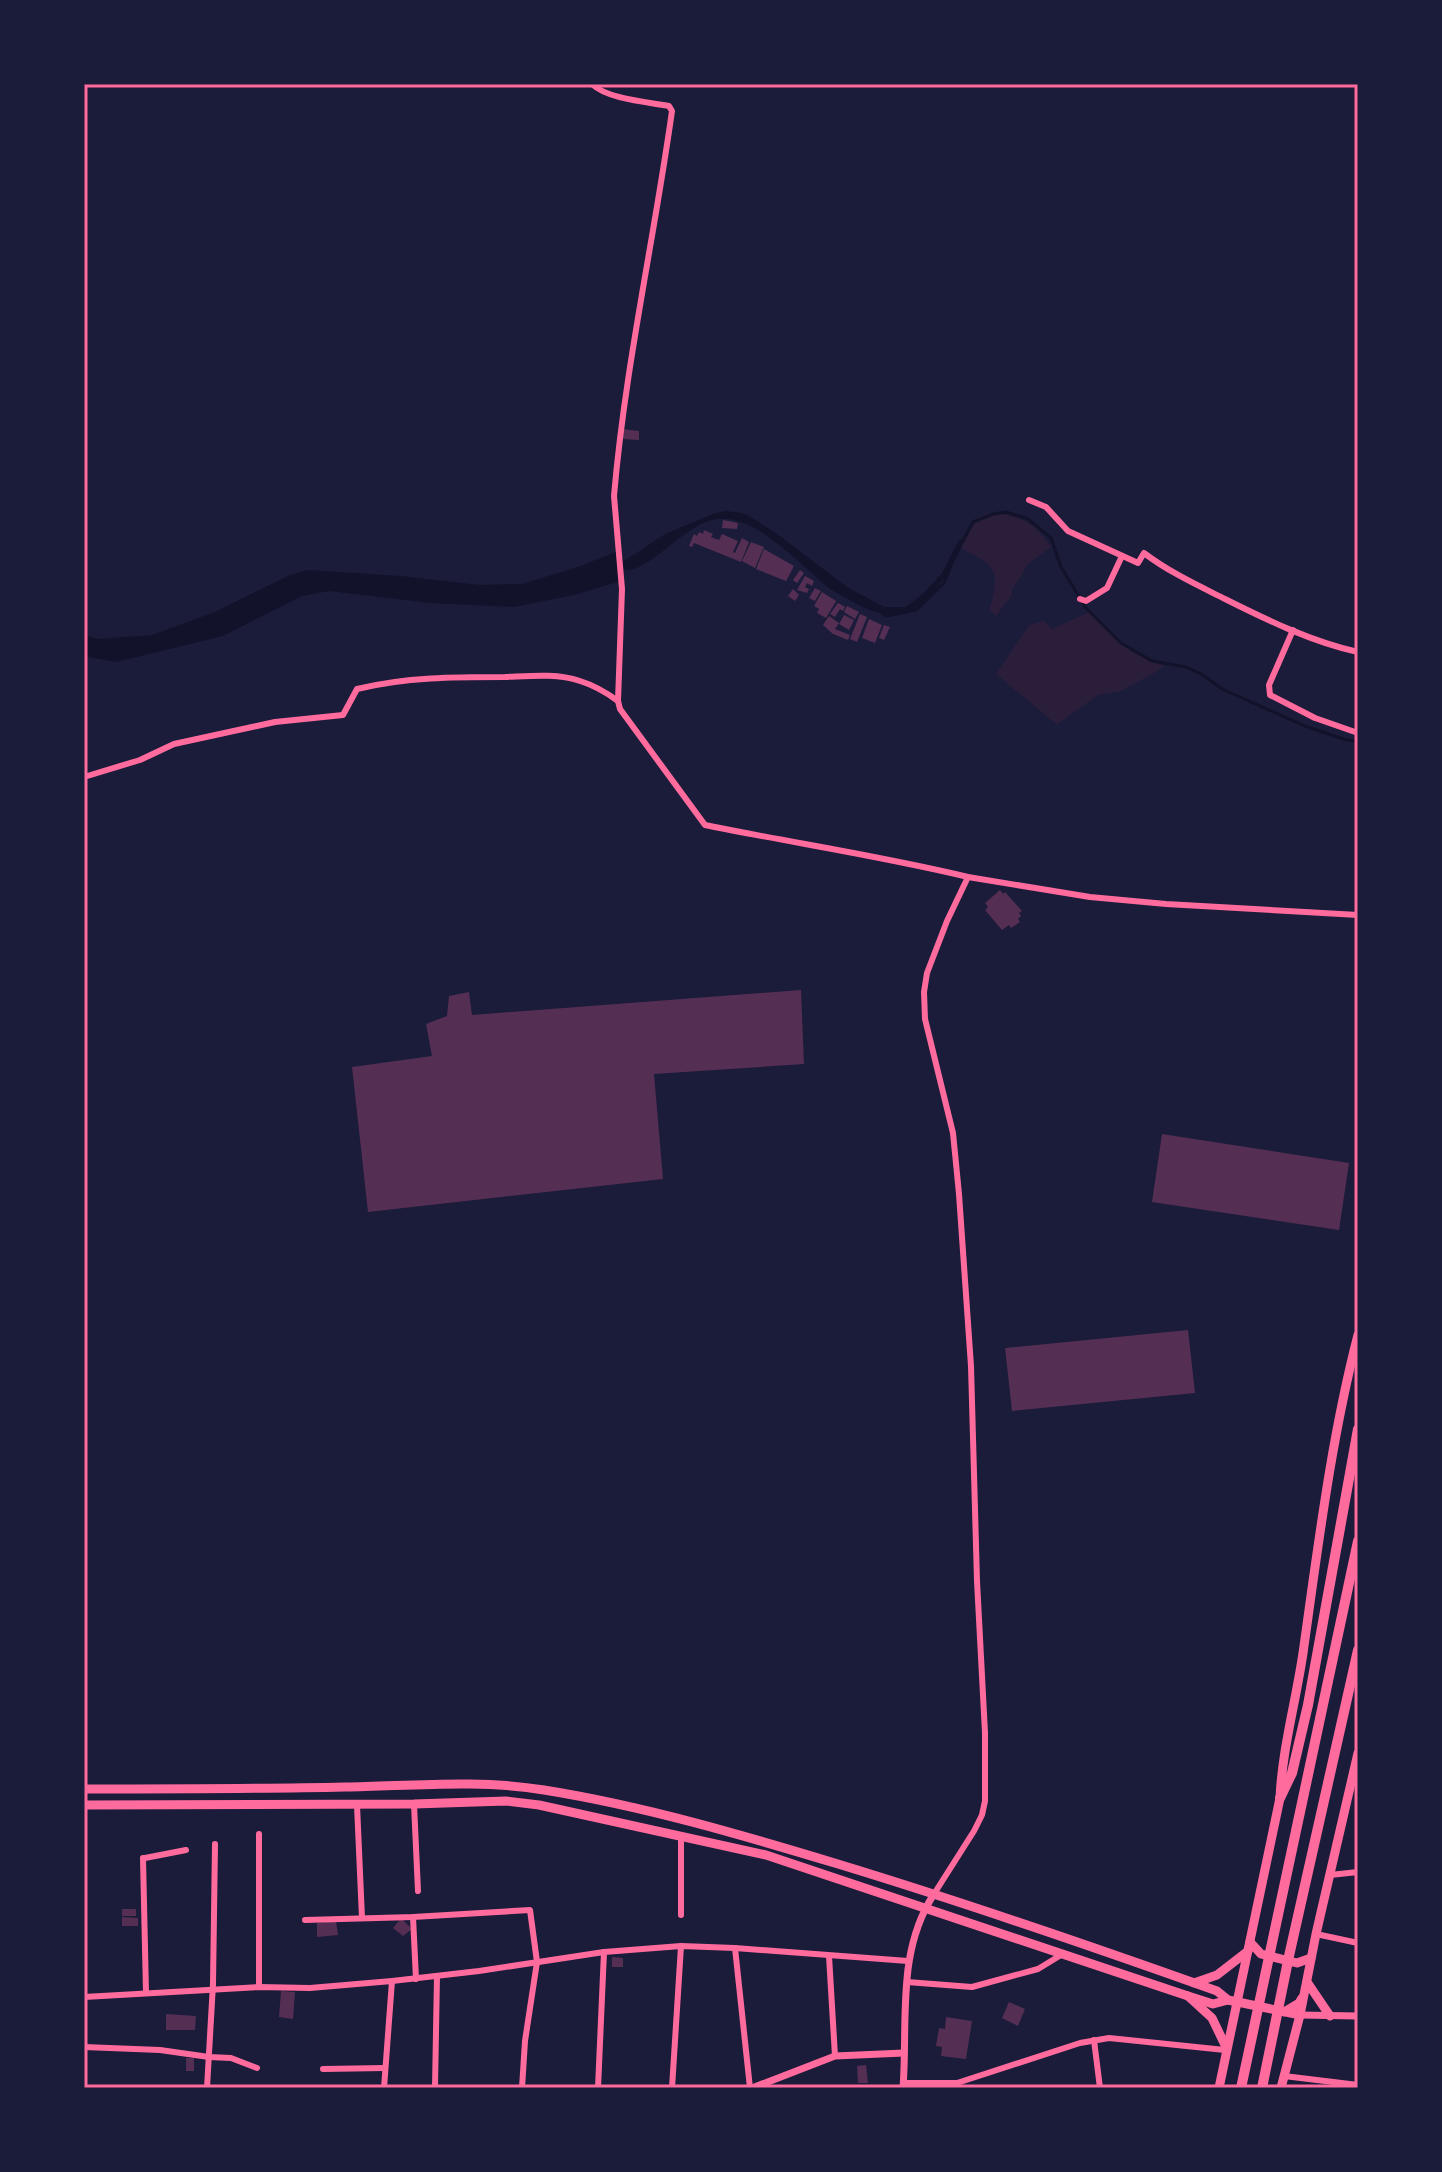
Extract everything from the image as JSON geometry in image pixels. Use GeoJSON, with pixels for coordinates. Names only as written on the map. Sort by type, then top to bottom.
{"type":"FeatureCollection","features":[{"type":"Feature","properties":{"kind":"highway"},"geometry":{"type":"LineString","coordinates":[[1280,1798],[1292,1773],[1308,1705],[1358,1429]]}},
{"type":"Feature","properties":{"kind":"highway"},"geometry":{"type":"LineString","coordinates":[[1241,2088],[1358,1541]]}},
{"type":"Feature","properties":{"kind":"highway"},"geometry":{"type":"LineString","coordinates":[[1262,2088],[1358,1650]]}},
{"type":"Feature","properties":{"kind":"main road"},"geometry":{"type":"LineString","coordinates":[[1219,2088],[1232,2001],[1249,1946],[1280,1798],[1326,1495],[1358,1335]]}},
{"type":"Feature","properties":{"kind":"main road"},"geometry":{"type":"LineString","coordinates":[[1281,2088],[1358,1753]]}},
{"type":"Feature","properties":{"kind":"main road"},"geometry":{"type":"LineString","coordinates":[[84,1789],[481,1784],[544,1790],[700,1824],[934,1894],[1077,1940],[1217,1991],[1232,2001]]}},
{"type":"Feature","properties":{"kind":"main road"},"geometry":{"type":"LineString","coordinates":[[84,1805],[357,1805],[506,1801],[539,1805],[766,1855],[1213,2004],[1232,2001],[1300,2015]]}},
{"type":"Feature","properties":{"kind":"main road"},"geometry":{"type":"LineString","coordinates":[[1194,1983],[1224,1971],[1249,1946]]}},
{"type":"Feature","properties":{"kind":"main road"},"geometry":{"type":"LineString","coordinates":[[1249,1946],[1261,1954],[1297,1963],[1311,1958]]}},
{"type":"Feature","properties":{"kind":"main road"},"geometry":{"type":"LineString","coordinates":[[1307,1982],[1330,2016]]}},
{"type":"Feature","properties":{"kind":"main road"},"geometry":{"type":"LineString","coordinates":[[1284,2012],[1299,2003],[1304,1995]]}},
{"type":"Feature","properties":{"kind":"main road"},"geometry":{"type":"LineString","coordinates":[[1188,1996],[1212,2018],[1226,2048]]}},
{"type":"Feature","properties":{"kind":"street"},"geometry":{"type":"LineString","coordinates":[[592,84],[612,95],[669,106],[672,111],[621,427],[614,496],[621,584],[618,701],[622,713],[705,825],[968,877],[1090,897],[1358,915]]}},
{"type":"Feature","properties":{"kind":"street"},"geometry":{"type":"LineString","coordinates":[[1029,500],[1046,507],[1068,531],[1122,556],[1138,563],[1144,553],[1181,577],[1257,615],[1358,652]]}},
{"type":"Feature","properties":{"kind":"street"},"geometry":{"type":"LineString","coordinates":[[1080,599],[1086,601],[1107,588],[1122,556]]}},
{"type":"Feature","properties":{"kind":"street"},"geometry":{"type":"LineString","coordinates":[[1293,630],[1269,685],[1270,695],[1315,718],[1358,733]]}},
{"type":"Feature","properties":{"kind":"street"},"geometry":{"type":"LineString","coordinates":[[84,777],[140,760],[174,744],[275,722],[343,715],[357,689],[387,682],[422,678],[552,676],[580,680],[618,701]]}},
{"type":"Feature","properties":{"kind":"street"},"geometry":{"type":"LineString","coordinates":[[968,877],[927,973],[924,992],[925,1019],[953,1133],[959,1194],[971,1366],[985,1801],[974,1831],[924,1909],[915,1930],[908,1961],[903,2086],[957,2083],[1080,2043],[1109,2038],[1226,2048]]}},
{"type":"Feature","properties":{"kind":"street"},"geometry":{"type":"LineString","coordinates":[[414,1804],[418,1891]]}},
{"type":"Feature","properties":{"kind":"street"},"geometry":{"type":"LineString","coordinates":[[357,1805],[362,1918]]}},
{"type":"Feature","properties":{"kind":"street"},"geometry":{"type":"LineString","coordinates":[[259,1834],[259,1987]]}},
{"type":"Feature","properties":{"kind":"street"},"geometry":{"type":"LineString","coordinates":[[681,1835],[681,1915]]}},
{"type":"Feature","properties":{"kind":"street"},"geometry":{"type":"LineString","coordinates":[[207,2088],[213,1989],[215,1844]]}},
{"type":"Feature","properties":{"kind":"street"},"geometry":{"type":"LineString","coordinates":[[146,1993],[144,1858],[186,1850]]}},
{"type":"Feature","properties":{"kind":"street"},"geometry":{"type":"LineString","coordinates":[[1330,1875],[1358,1872]]}},
{"type":"Feature","properties":{"kind":"street"},"geometry":{"type":"LineString","coordinates":[[305,1920],[529,1909],[537,1962],[525,2041],[522,2088]]}},
{"type":"Feature","properties":{"kind":"street"},"geometry":{"type":"LineString","coordinates":[[413,1917],[416,1979]]}},
{"type":"Feature","properties":{"kind":"street"},"geometry":{"type":"LineString","coordinates":[[1316,1934],[1358,1943]]}},
{"type":"Feature","properties":{"kind":"street"},"geometry":{"type":"LineString","coordinates":[[84,1997],[259,1987],[310,1988],[416,1979],[604,1952],[681,1946],[908,1961]]}},
{"type":"Feature","properties":{"kind":"street"},"geometry":{"type":"LineString","coordinates":[[672,2088],[681,1946]]}},
{"type":"Feature","properties":{"kind":"street"},"geometry":{"type":"LineString","coordinates":[[735,1948],[751,2088],[835,2056],[904,2053]]}},
{"type":"Feature","properties":{"kind":"street"},"geometry":{"type":"LineString","coordinates":[[598,2088],[604,1952]]}},
{"type":"Feature","properties":{"kind":"street"},"geometry":{"type":"LineString","coordinates":[[907,1982],[972,1987],[1038,1969],[1061,1955]]}},
{"type":"Feature","properties":{"kind":"street"},"geometry":{"type":"LineString","coordinates":[[829,1956],[835,2056]]}},
{"type":"Feature","properties":{"kind":"street"},"geometry":{"type":"LineString","coordinates":[[435,2088],[437,1976]]}},
{"type":"Feature","properties":{"kind":"street"},"geometry":{"type":"LineString","coordinates":[[384,2088],[392,1981]]}},
{"type":"Feature","properties":{"kind":"street"},"geometry":{"type":"LineString","coordinates":[[1300,2015],[1358,2016]]}},
{"type":"Feature","properties":{"kind":"street"},"geometry":{"type":"LineString","coordinates":[[1094,2040],[1100,2088]]}},
{"type":"Feature","properties":{"kind":"street"},"geometry":{"type":"LineString","coordinates":[[84,2047],[160,2050],[231,2058],[257,2068]]}},
{"type":"Feature","properties":{"kind":"street"},"geometry":{"type":"LineString","coordinates":[[323,2069],[385,2068]]}},
{"type":"Feature","properties":{"kind":"street"},"geometry":{"type":"LineString","coordinates":[[1284,2076],[1358,2085]]}},
{"type":"Feature","properties":{"kind":"shaded area"},"geometry":{"type":"Polygon","coordinates":[[[725,511],[749,516],[847,587],[884,607],[906,607],[924,593],[942,573],[959,540],[964,539],[954,562],[935,590],[919,605],[899,614],[878,612],[857,604],[827,587],[761,532],[747,524],[718,519],[692,529],[644,565],[622,570],[621,581],[574,595],[514,607],[430,603],[329,591],[302,596],[223,636],[116,662],[84,656],[84,635],[98,639],[152,635],[215,612],[290,575],[308,570],[480,585],[522,584],[618,551],[619,558],[626,560],[665,534],[725,511]]]}},
{"type":"Feature","properties":{"kind":"shaded area"},"geometry":{"type":"Polygon","coordinates":[[[988,513],[1024,521],[1037,530],[1051,547],[1027,565],[1012,589],[1012,595],[996,616],[989,610],[995,587],[993,572],[982,560],[961,548],[977,518],[988,513]]]}},
{"type":"Feature","properties":{"kind":"shaded area"},"geometry":{"type":"Polygon","coordinates":[[[1091,611],[1131,651],[1164,666],[1121,691],[1098,695],[1057,725],[996,674],[1029,625],[1044,621],[1052,629],[1091,611]]]}},
{"type":"Feature","properties":{"kind":"building"},"geometry":{"type":"Polygon","coordinates":[[[622,429],[639,431],[639,440],[622,439],[622,429]]]}},
{"type":"Feature","properties":{"kind":"building"},"geometry":{"type":"Polygon","coordinates":[[[723,520],[738,523],[737,529],[722,528],[723,520]]]}},
{"type":"Feature","properties":{"kind":"building"},"geometry":{"type":"Polygon","coordinates":[[[704,530],[719,540],[722,534],[738,541],[735,553],[742,538],[749,542],[741,562],[694,543],[692,547],[689,546],[694,534],[703,534],[704,530]]]}},
{"type":"Feature","properties":{"kind":"building"},"geometry":{"type":"Polygon","coordinates":[[[751,542],[764,547],[755,568],[742,561],[751,542]]]}},
{"type":"Feature","properties":{"kind":"building"},"geometry":{"type":"Polygon","coordinates":[[[764,549],[794,566],[786,581],[756,569],[764,549]]]}},
{"type":"Feature","properties":{"kind":"building"},"geometry":{"type":"Polygon","coordinates":[[[800,570],[804,573],[797,583],[793,580],[800,570]]]}},
{"type":"Feature","properties":{"kind":"building"},"geometry":{"type":"Polygon","coordinates":[[[805,576],[814,581],[812,586],[807,583],[807,593],[797,590],[805,576]]]}},
{"type":"Feature","properties":{"kind":"building"},"geometry":{"type":"Polygon","coordinates":[[[815,588],[821,591],[815,601],[809,598],[815,588]]]}},
{"type":"Feature","properties":{"kind":"building"},"geometry":{"type":"Polygon","coordinates":[[[793,589],[799,595],[795,601],[788,596],[793,589]]]}},
{"type":"Feature","properties":{"kind":"building"},"geometry":{"type":"Polygon","coordinates":[[[822,592],[836,601],[826,618],[817,613],[819,609],[814,606],[822,592]]]}},
{"type":"Feature","properties":{"kind":"building"},"geometry":{"type":"Polygon","coordinates":[[[838,603],[845,607],[835,617],[830,614],[838,603]]]}},
{"type":"Feature","properties":{"kind":"building"},"geometry":{"type":"Polygon","coordinates":[[[847,606],[859,612],[855,619],[844,612],[847,606]]]}},
{"type":"Feature","properties":{"kind":"building"},"geometry":{"type":"Polygon","coordinates":[[[860,614],[867,617],[857,642],[850,639],[860,614]]]}},
{"type":"Feature","properties":{"kind":"building"},"geometry":{"type":"Polygon","coordinates":[[[844,615],[854,620],[849,630],[839,624],[844,615]]]}},
{"type":"Feature","properties":{"kind":"building"},"geometry":{"type":"Polygon","coordinates":[[[829,616],[839,623],[835,629],[850,635],[848,640],[833,634],[823,625],[829,616]]]}},
{"type":"Feature","properties":{"kind":"building"},"geometry":{"type":"Polygon","coordinates":[[[869,619],[882,625],[875,643],[862,638],[869,619]]]}},
{"type":"Feature","properties":{"kind":"building"},"geometry":{"type":"Polygon","coordinates":[[[884,625],[890,627],[884,640],[879,638],[884,625]]]}},
{"type":"Feature","properties":{"kind":"building"},"geometry":{"type":"Polygon","coordinates":[[[1000,890],[1022,911],[1019,913],[1020,922],[1002,930],[985,910],[988,907],[985,903],[1000,890]]]}},
{"type":"Feature","properties":{"kind":"building"},"geometry":{"type":"Polygon","coordinates":[[[801,990],[804,1064],[654,1074],[663,1179],[368,1212],[352,1067],[432,1056],[426,1024],[447,1016],[449,996],[469,992],[472,1015],[801,990]]]}},
{"type":"Feature","properties":{"kind":"building"},"geometry":{"type":"Polygon","coordinates":[[[1162,1134],[1349,1163],[1339,1230],[1152,1202],[1162,1134]]]}},
{"type":"Feature","properties":{"kind":"building"},"geometry":{"type":"Polygon","coordinates":[[[1188,1330],[1195,1393],[1012,1411],[1005,1348],[1188,1330]]]}},
{"type":"Feature","properties":{"kind":"building"},"geometry":{"type":"Polygon","coordinates":[[[122,1909],[136,1909],[136,1916],[122,1916],[122,1909]]]}},
{"type":"Feature","properties":{"kind":"building"},"geometry":{"type":"Polygon","coordinates":[[[122,1917],[138,1918],[138,1926],[122,1926],[122,1917]]]}},
{"type":"Feature","properties":{"kind":"building"},"geometry":{"type":"Polygon","coordinates":[[[401,1918],[412,1929],[403,1936],[393,1928],[401,1918]]]}},
{"type":"Feature","properties":{"kind":"building"},"geometry":{"type":"Polygon","coordinates":[[[336,1921],[338,1935],[317,1937],[317,1923],[336,1921]]]}},
{"type":"Feature","properties":{"kind":"building"},"geometry":{"type":"Polygon","coordinates":[[[612,1957],[623,1958],[623,1967],[612,1967],[612,1957]]]}},
{"type":"Feature","properties":{"kind":"building"},"geometry":{"type":"Polygon","coordinates":[[[281,1991],[295,1992],[293,2019],[279,2017],[281,1991]]]}},
{"type":"Feature","properties":{"kind":"building"},"geometry":{"type":"Polygon","coordinates":[[[1009,2002],[1025,2009],[1018,2026],[1002,2018],[1009,2002]]]}},
{"type":"Feature","properties":{"kind":"building"},"geometry":{"type":"Polygon","coordinates":[[[166,2014],[196,2016],[195,2030],[166,2030],[166,2014]]]}},
{"type":"Feature","properties":{"kind":"building"},"geometry":{"type":"Polygon","coordinates":[[[946,2017],[972,2021],[966,2059],[941,2056],[942,2047],[936,2046],[939,2028],[945,2029],[946,2017]]]}},
{"type":"Feature","properties":{"kind":"building"},"geometry":{"type":"Polygon","coordinates":[[[186,2058],[194,2058],[194,2071],[186,2071],[186,2058]]]}},
{"type":"Feature","properties":{"kind":"building"},"geometry":{"type":"Polygon","coordinates":[[[866,2065],[868,2083],[858,2083],[857,2066],[866,2065]]]}},
{"type":"Feature","properties":{"kind":"waterway"},"geometry":{"type":"LineString","coordinates":[[963,541],[973,522],[993,514],[1006,512],[1028,519],[1051,538],[1061,567],[1086,608],[1121,643],[1152,661],[1186,667],[1222,689],[1305,726],[1358,741]]}},
{"type":"Feature","properties":{"kind":"waterway"},"geometry":{"type":"LineString","coordinates":[[882,613],[886,616],[916,610],[944,583],[951,566]]}}]}
